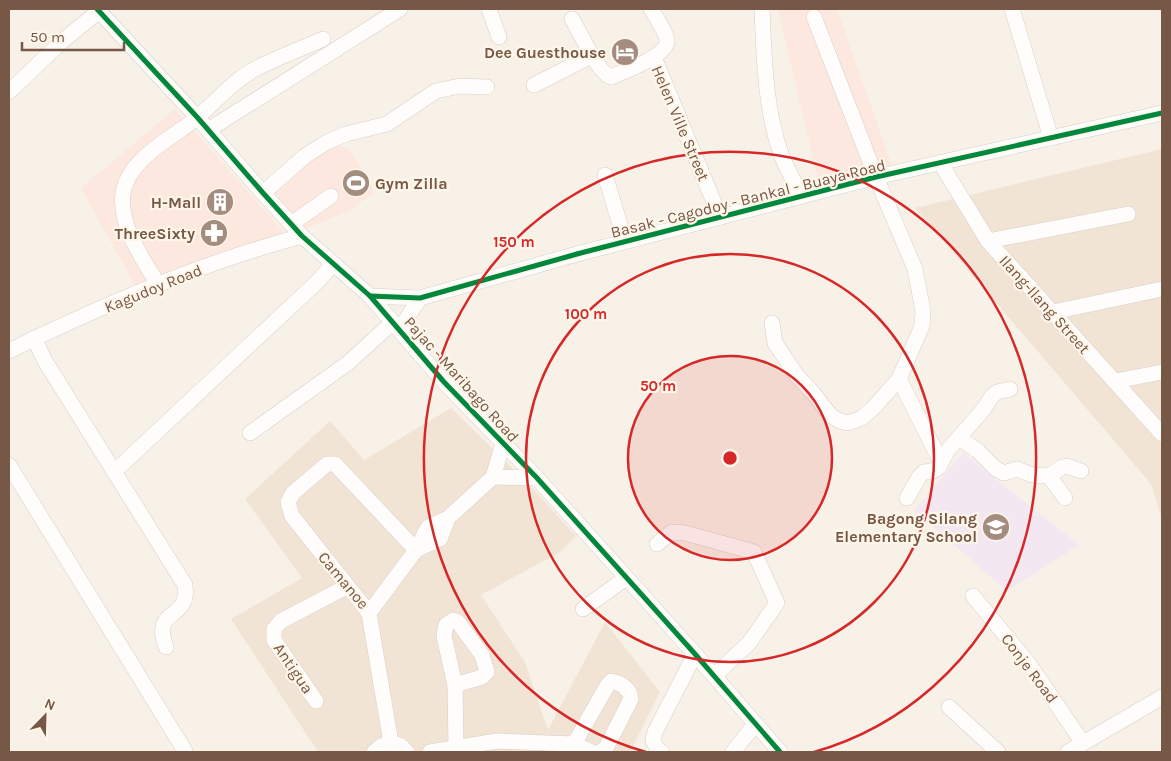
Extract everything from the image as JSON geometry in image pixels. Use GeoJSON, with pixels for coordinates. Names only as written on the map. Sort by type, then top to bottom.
{"type":"FeatureCollection","features":[{"type":"Feature","properties":{"kind":"street"},"geometry":{"type":"LineString","coordinates":[[208,130],[400,9]]}},
{"type":"Feature","properties":{"kind":"street"},"geometry":{"type":"LineString","coordinates":[[489,9],[499,37]]}},
{"type":"Feature","properties":{"kind":"street"},"geometry":{"type":"LineString","coordinates":[[572,19],[605,75],[610,77],[654,57],[666,45],[667,38],[651,9]]}},
{"type":"Feature","properties":{"kind":"street"},"geometry":{"type":"LineString","coordinates":[[762,9],[769,105],[781,154],[801,196]]}},
{"type":"Feature","properties":{"kind":"street"},"geometry":{"type":"LineString","coordinates":[[1012,9],[1051,138]]}},
{"type":"Feature","properties":{"kind":"street"},"geometry":{"type":"LineString","coordinates":[[9,92],[60,42],[98,10]]}},
{"type":"Feature","properties":{"kind":"street","name":"Pajac - Maribago Road"},"geometry":{"type":"LineString","coordinates":[[98,10],[208,130],[262,194],[302,236],[370,296],[444,382],[537,478],[780,752]]}},
{"type":"Feature","properties":{"kind":"street"},"geometry":{"type":"LineString","coordinates":[[772,323],[775,343],[797,376],[831,416],[840,421],[848,422],[862,418],[899,379],[922,326],[923,311],[916,269],[876,177],[814,17]]}},
{"type":"Feature","properties":{"kind":"street"},"geometry":{"type":"LineString","coordinates":[[158,284],[138,252],[129,232],[124,212],[123,194],[127,178],[154,149],[197,118],[242,78],[257,68],[323,39]]}},
{"type":"Feature","properties":{"kind":"street","name":"Helen Ville Street"},"geometry":{"type":"LineString","coordinates":[[654,57],[720,216]]}},
{"type":"Feature","properties":{"kind":"street"},"geometry":{"type":"LineString","coordinates":[[534,85],[594,58]]}},
{"type":"Feature","properties":{"kind":"street"},"geometry":{"type":"LineString","coordinates":[[262,194],[306,156],[327,142],[346,134],[387,124],[436,91],[460,86],[487,87]]}},
{"type":"Feature","properties":{"kind":"street","name":"Basak - Cagodoy - Bankal - Buaya Road"},"geometry":{"type":"LineString","coordinates":[[370,296],[420,298],[625,241],[876,177],[941,164],[1162,113]]}},
{"type":"Feature","properties":{"kind":"street","name":"Ilang-Ilang Street"},"geometry":{"type":"LineString","coordinates":[[941,164],[988,241],[1162,434]]}},
{"type":"Feature","properties":{"kind":"street"},"geometry":{"type":"LineString","coordinates":[[605,175],[625,241]]}},
{"type":"Feature","properties":{"kind":"street"},"geometry":{"type":"LineString","coordinates":[[291,224],[331,196]]}},
{"type":"Feature","properties":{"kind":"street"},"geometry":{"type":"LineString","coordinates":[[988,241],[1128,214]]}},
{"type":"Feature","properties":{"kind":"street","name":"Kagudoy Road"},"geometry":{"type":"LineString","coordinates":[[9,351],[34,338],[158,284],[258,248],[302,236]]}},
{"type":"Feature","properties":{"kind":"street"},"geometry":{"type":"LineString","coordinates":[[114,472],[317,282],[333,264]]}},
{"type":"Feature","properties":{"kind":"street"},"geometry":{"type":"LineString","coordinates":[[1053,312],[1162,289]]}},
{"type":"Feature","properties":{"kind":"street"},"geometry":{"type":"LineString","coordinates":[[250,433],[348,363],[396,325],[420,298]]}},
{"type":"Feature","properties":{"kind":"street"},"geometry":{"type":"LineString","coordinates":[[34,338],[45,361],[185,585],[185,598],[163,625],[162,637],[166,647]]}},
{"type":"Feature","properties":{"kind":"street"},"geometry":{"type":"LineString","coordinates":[[1116,381],[1162,372]]}},
{"type":"Feature","properties":{"kind":"street"},"geometry":{"type":"LineString","coordinates":[[899,379],[941,462]]}},
{"type":"Feature","properties":{"kind":"street"},"geometry":{"type":"LineString","coordinates":[[908,498],[919,477],[924,472],[933,471],[938,467],[948,450],[983,410],[992,396],[997,392],[1010,389]]}},
{"type":"Feature","properties":{"kind":"street"},"geometry":{"type":"LineString","coordinates":[[959,438],[978,451],[996,469],[1004,473],[1016,469],[1032,475],[1049,476],[1062,467],[1067,466],[1081,471]]}},
{"type":"Feature","properties":{"kind":"street"},"geometry":{"type":"LineString","coordinates":[[416,550],[428,527],[448,518],[493,477],[503,444]]}},
{"type":"Feature","properties":{"kind":"street","name":"Camanoe"},"geometry":{"type":"LineString","coordinates":[[327,464],[335,464],[341,469],[416,550],[369,614],[346,587],[292,516],[288,502],[293,493],[327,464]]}},
{"type":"Feature","properties":{"kind":"street"},"geometry":{"type":"LineString","coordinates":[[9,465],[185,752]]}},
{"type":"Feature","properties":{"kind":"street"},"geometry":{"type":"LineString","coordinates":[[1049,476],[1066,498]]}},
{"type":"Feature","properties":{"kind":"street"},"geometry":{"type":"LineString","coordinates":[[493,477],[537,478]]}},
{"type":"Feature","properties":{"kind":"street"},"geometry":{"type":"LineString","coordinates":[[657,544],[672,532],[678,532],[754,552],[768,581],[777,603],[749,643],[714,676]]}},
{"type":"Feature","properties":{"kind":"street"},"geometry":{"type":"LineString","coordinates":[[582,609],[626,578]]}},
{"type":"Feature","properties":{"kind":"street","name":"Antigua"},"geometry":{"type":"LineString","coordinates":[[316,701],[274,640],[274,629],[281,621],[346,587]]}},
{"type":"Feature","properties":{"kind":"street","name":"Conje Road"},"geometry":{"type":"LineString","coordinates":[[973,596],[1029,664],[1083,743]]}},
{"type":"Feature","properties":{"kind":"street"},"geometry":{"type":"LineString","coordinates":[[369,614],[391,743]]}},
{"type":"Feature","properties":{"kind":"street"},"geometry":{"type":"LineString","coordinates":[[662,752],[657,749],[653,740],[655,732],[695,654]]}},
{"type":"Feature","properties":{"kind":"street"},"geometry":{"type":"LineString","coordinates":[[574,744],[607,686],[611,681],[620,683],[626,688],[631,699],[606,748],[600,752]]}},
{"type":"Feature","properties":{"kind":"street"},"geometry":{"type":"LineString","coordinates":[[455,685],[455,750]]}},
{"type":"Feature","properties":{"kind":"street"},"geometry":{"type":"LineString","coordinates":[[1068,752],[1162,697]]}},
{"type":"Feature","properties":{"kind":"street"},"geometry":{"type":"LineString","coordinates":[[949,707],[998,752]]}},
{"type":"Feature","properties":{"kind":"street"},"geometry":{"type":"LineString","coordinates":[[733,752],[755,724]]}},
{"type":"Feature","properties":{"kind":"street"},"geometry":{"type":"LineString","coordinates":[[374,752],[380,746],[391,743],[400,745],[407,752]]}},
{"type":"Feature","properties":{"kind":"street"},"geometry":{"type":"LineString","coordinates":[[430,752],[574,744],[592,752]]}},
{"type":"Feature","properties":{"kind":"shaded area"},"geometry":{"type":"Polygon","coordinates":[[[778,9],[837,9],[892,166],[819,184],[778,9]]]}},
{"type":"Feature","properties":{"kind":"shaded area","name":"H-Mall"},"geometry":{"type":"Polygon","coordinates":[[[175,109],[284,232],[138,291],[81,188],[175,109]]]}},
{"type":"Feature","properties":{"kind":"shaded area"},"geometry":{"type":"Polygon","coordinates":[[[335,144],[350,150],[372,187],[374,194],[351,210],[305,229],[271,191],[306,161],[335,144]]]}},
{"type":"Feature","properties":{"kind":"shaded area"},"geometry":{"type":"Polygon","coordinates":[[[1162,149],[1162,519],[1151,484],[915,208],[1162,149]]]}},
{"type":"Feature","properties":{"kind":"shaded area"},"geometry":{"type":"Polygon","coordinates":[[[451,408],[527,482],[576,536],[560,552],[481,595],[525,662],[548,730],[605,622],[660,692],[630,752],[318,752],[231,619],[302,578],[245,499],[330,421],[364,460],[451,408]]]}},
{"type":"Feature","properties":{"kind":"shaded area","name":"Bagong Silang Elementary School"},"geometry":{"type":"Polygon","coordinates":[[[963,453],[1079,545],[1007,591],[914,510],[963,453]]]}},
{"type":"Feature","properties":{"kind":"cycle path"},"geometry":{"type":"LineString","coordinates":[[97,9],[197,117],[302,236],[370,296],[444,382],[537,478],[780,752]]}},
{"type":"Feature","properties":{"kind":"cycle path"},"geometry":{"type":"LineString","coordinates":[[370,296],[420,298],[577,254],[876,177],[1162,113]]}},
{"type":"Feature","properties":{"kind":"place","name":"Dee Guesthouse"},"geometry":{"type":"Point","coordinates":[625,52]}},
{"type":"Feature","properties":{"kind":"place","name":"Gym Zilla"},"geometry":{"type":"Point","coordinates":[356,183]}},
{"type":"Feature","properties":{"kind":"place","name":"H-Mall"},"geometry":{"type":"Point","coordinates":[220,202]}},
{"type":"Feature","properties":{"kind":"place","name":"ThreeSixty"},"geometry":{"type":"Point","coordinates":[214,233]}},
{"type":"Feature","properties":{"kind":"place","name":"Bagong Silang Elementary School"},"geometry":{"type":"Point","coordinates":[996,527]}}]}
